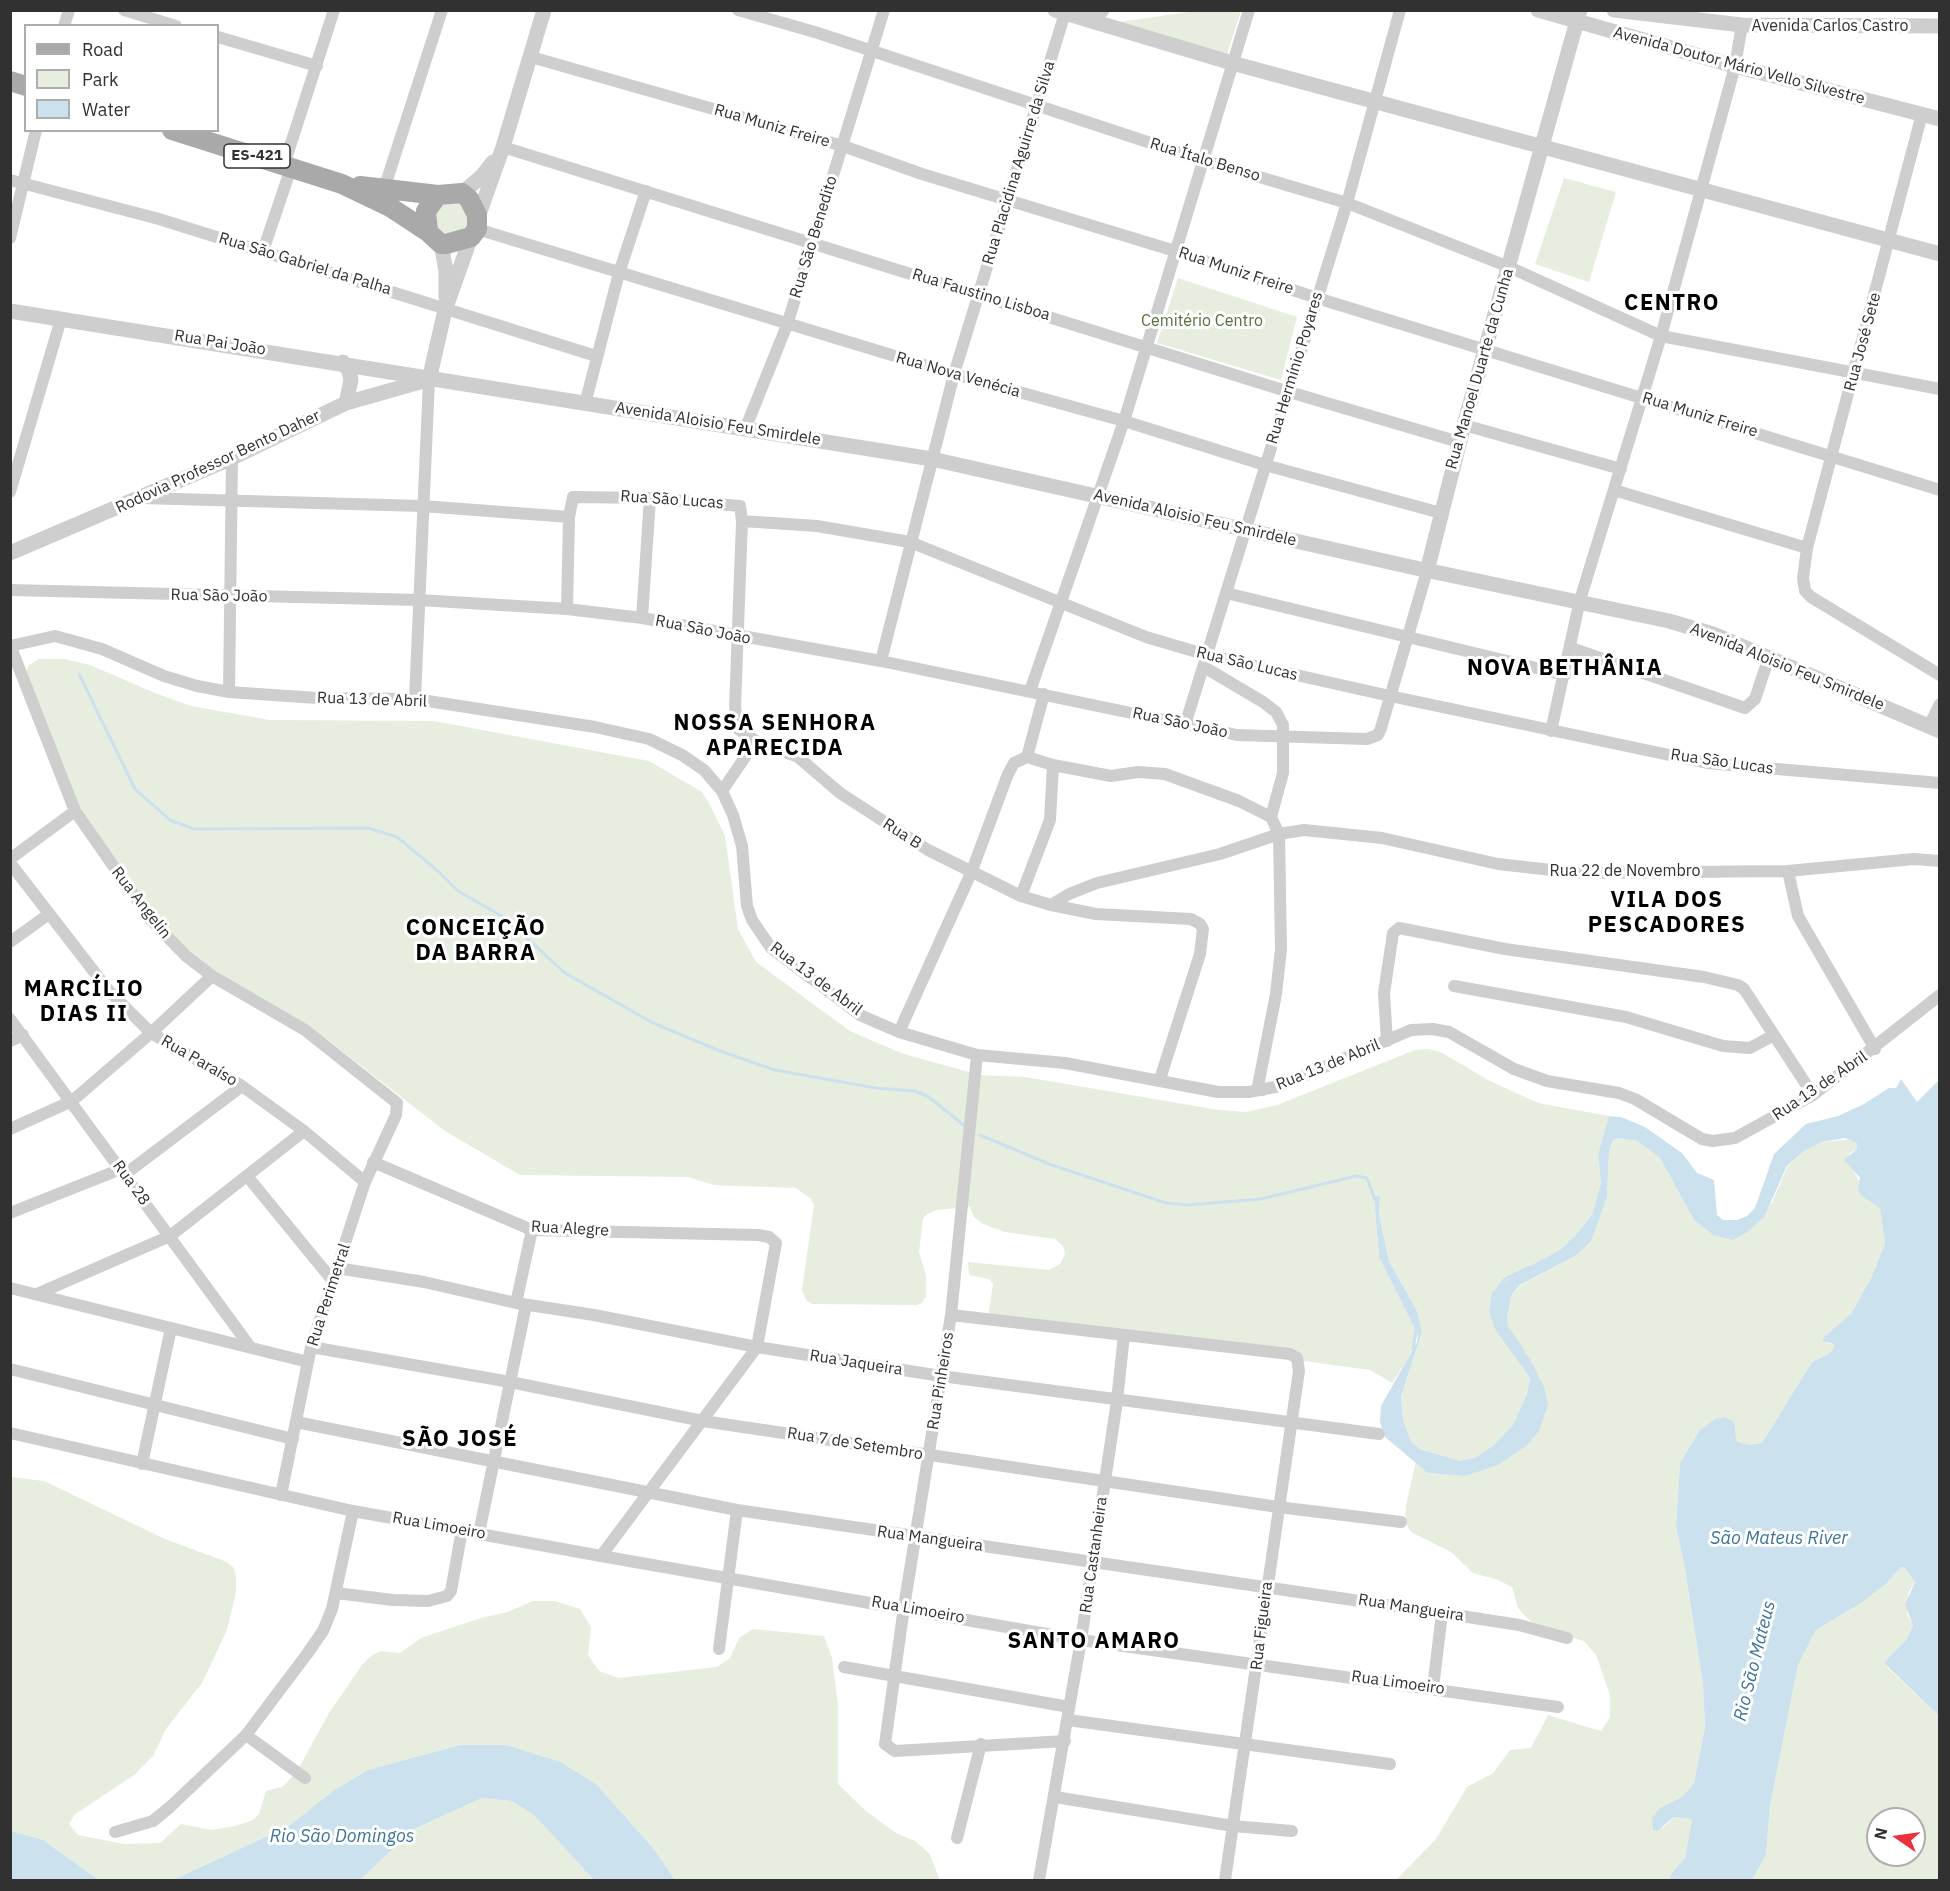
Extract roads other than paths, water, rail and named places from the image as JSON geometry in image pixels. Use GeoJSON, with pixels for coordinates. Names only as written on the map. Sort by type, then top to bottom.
{"type":"FeatureCollection","features":[{"type":"Feature","properties":{"kind":"main road","name":"ES-421"},"geometry":{"type":"LineString","coordinates":[[178,132],[342,184],[438,195]]}},
{"type":"Feature","properties":{"kind":"main road"},"geometry":{"type":"LineString","coordinates":[[342,184],[390,207],[434,238],[456,243],[475,229],[473,204],[462,193],[438,195],[426,211],[434,238]]}},
{"type":"Feature","properties":{"kind":"street"},"geometry":{"type":"LineString","coordinates":[[124,10],[170,24]]}},
{"type":"Feature","properties":{"kind":"street"},"geometry":{"type":"LineString","coordinates":[[263,251],[334,10]]}},
{"type":"Feature","properties":{"kind":"street"},"geometry":{"type":"LineString","coordinates":[[384,189],[442,10]]}},
{"type":"Feature","properties":{"kind":"street","name":"Rua Ítalo Benso"},"geometry":{"type":"LineString","coordinates":[[738,10],[1202,160],[1347,203],[1509,267],[1661,336],[1940,389]]}},
{"type":"Feature","properties":{"kind":"street","name":"Rua São Benedito"},"geometry":{"type":"LineString","coordinates":[[746,427],[787,325],[884,10]]}},
{"type":"Feature","properties":{"kind":"street"},"geometry":{"type":"LineString","coordinates":[[1060,12],[1102,10]]}},
{"type":"Feature","properties":{"kind":"street"},"geometry":{"type":"LineString","coordinates":[[1030,691],[1124,421],[1249,10]]}},
{"type":"Feature","properties":{"kind":"street","name":"Rua Hermínio Poyares"},"geometry":{"type":"LineString","coordinates":[[1185,725],[1286,392],[1347,203],[1400,10]]}},
{"type":"Feature","properties":{"kind":"street","name":"Avenida Doutor Mário Vello Silvestre"},"geometry":{"type":"LineString","coordinates":[[1538,10],[1578,16],[1735,66],[1940,119]]}},
{"type":"Feature","properties":{"kind":"street","name":"Avenida Carlos Castro"},"geometry":{"type":"LineString","coordinates":[[1614,10],[1742,25],[1940,26]]}},
{"type":"Feature","properties":{"kind":"street"},"geometry":{"type":"LineString","coordinates":[[1060,12],[1232,63],[1940,254]]}},
{"type":"Feature","properties":{"kind":"street","name":"Rua Placidina Aguirre da Silva"},"geometry":{"type":"LineString","coordinates":[[881,661],[954,374],[1037,107],[1060,12]]}},
{"type":"Feature","properties":{"kind":"street"},"geometry":{"type":"LineString","coordinates":[[415,699],[429,380],[446,310],[503,147],[545,13]]}},
{"type":"Feature","properties":{"kind":"street","name":"Rua Manoel Duarte da Cunha"},"geometry":{"type":"LineString","coordinates":[[1381,728],[1406,636],[1427,571],[1464,425],[1578,16]]}},
{"type":"Feature","properties":{"kind":"street"},"geometry":{"type":"LineString","coordinates":[[1551,731],[1572,648],[1580,600],[1661,336],[1735,66],[1742,25]]}},
{"type":"Feature","properties":{"kind":"street"},"geometry":{"type":"LineString","coordinates":[[219,38],[317,66]]}},
{"type":"Feature","properties":{"kind":"street","name":"Rua Muniz Freire"},"geometry":{"type":"LineString","coordinates":[[531,57],[843,146],[1317,298],[1833,455],[1940,490]]}},
{"type":"Feature","properties":{"kind":"street","name":"Rua José Sete"},"geometry":{"type":"LineString","coordinates":[[1922,114],[1807,549],[1803,584],[1811,597],[1939,673]]}},
{"type":"Feature","properties":{"kind":"street"},"geometry":{"type":"LineString","coordinates":[[10,238],[36,132]]}},
{"type":"Feature","properties":{"kind":"street"},"geometry":{"type":"LineString","coordinates":[[462,193],[482,176],[503,147]]}},
{"type":"Feature","properties":{"kind":"street","name":"Rua Faustino Lisboa"},"geometry":{"type":"LineString","coordinates":[[503,147],[979,294],[1286,392],[1460,442]]}},
{"type":"Feature","properties":{"kind":"street","name":"Rua São Gabriel da Palha"},"geometry":{"type":"LineString","coordinates":[[10,180],[159,219],[596,356]]}},
{"type":"Feature","properties":{"kind":"street"},"geometry":{"type":"LineString","coordinates":[[585,404],[619,273],[646,191]]}},
{"type":"Feature","properties":{"kind":"street","name":"Rua Nova Venécia"},"geometry":{"type":"LineString","coordinates":[[475,229],[787,325],[1124,421],[1265,465],[1441,513]]}},
{"type":"Feature","properties":{"kind":"street"},"geometry":{"type":"LineString","coordinates":[[434,238],[446,271],[446,310]]}},
{"type":"Feature","properties":{"kind":"street","name":"Rua Pai João"},"geometry":{"type":"LineString","coordinates":[[10,311],[343,362],[429,380]]}},
{"type":"Feature","properties":{"kind":"street"},"geometry":{"type":"LineString","coordinates":[[10,492],[61,319]]}},
{"type":"Feature","properties":{"kind":"street"},"geometry":{"type":"LineString","coordinates":[[343,362],[349,371],[351,380],[346,403]]}},
{"type":"Feature","properties":{"kind":"street","name":"Rodovia Professor Bento Daher"},"geometry":{"type":"LineString","coordinates":[[10,553],[232,458],[346,403],[429,380]]}},
{"type":"Feature","properties":{"kind":"street","name":"Avenida Aloisio Feu Smirdele"},"geometry":{"type":"LineString","coordinates":[[429,380],[746,427],[932,459],[1427,571],[1580,600],[1702,631],[1769,657],[1934,729]]}},
{"type":"Feature","properties":{"kind":"street"},"geometry":{"type":"LineString","coordinates":[[1464,425],[1621,469]]}},
{"type":"Feature","properties":{"kind":"street"},"geometry":{"type":"LineString","coordinates":[[229,692],[232,458]]}},
{"type":"Feature","properties":{"kind":"street"},"geometry":{"type":"LineString","coordinates":[[1614,490],[1807,549]]}},
{"type":"Feature","properties":{"kind":"street","name":"Rua São Lucas"},"geometry":{"type":"LineString","coordinates":[[569,517],[573,497],[580,495],[735,504],[741,509],[742,521],[817,526],[910,542],[1205,661],[1390,696],[1707,763],[1940,783]]}},
{"type":"Feature","properties":{"kind":"street"},"geometry":{"type":"LineString","coordinates":[[141,498],[422,506],[569,517],[567,609]]}},
{"type":"Feature","properties":{"kind":"street"},"geometry":{"type":"LineString","coordinates":[[642,618],[650,498]]}},
{"type":"Feature","properties":{"kind":"street","name":"Rua B"},"geometry":{"type":"LineString","coordinates":[[742,521],[735,724],[738,729],[756,741],[798,757],[840,794],[928,850],[1021,896],[1096,914],[1191,919],[1200,924],[1203,929],[1200,954],[1160,1079]]}},
{"type":"Feature","properties":{"kind":"street","name":"Rua São João"},"geometry":{"type":"LineString","coordinates":[[10,590],[419,600],[567,609],[642,618],[881,661],[1237,735],[1373,738],[1381,728]]}},
{"type":"Feature","properties":{"kind":"street"},"geometry":{"type":"LineString","coordinates":[[1226,593],[1565,675]]}},
{"type":"Feature","properties":{"kind":"street","name":"Rua 13 de Abril"},"geometry":{"type":"LineString","coordinates":[[11,650],[51,636],[102,649],[164,676],[197,687],[229,692],[316,698],[415,699],[595,727],[649,739],[682,755],[704,770],[722,791],[733,815],[742,846],[747,906],[760,934],[785,959],[860,1015],[899,1032],[977,1055],[1065,1063],[1160,1079],[1218,1092],[1263,1090],[1296,1080],[1420,1028],[1449,1032],[1515,1069],[1548,1081],[1618,1093],[1660,1112],[1702,1139],[1713,1141],[1736,1138],[1813,1095],[1875,1049],[1940,995]]}},
{"type":"Feature","properties":{"kind":"street"},"geometry":{"type":"LineString","coordinates":[[1572,648],[1745,708],[1755,699],[1769,657]]}},
{"type":"Feature","properties":{"kind":"street","name":"Rua Angelin"},"geometry":{"type":"LineString","coordinates":[[11,650],[75,811],[151,920],[186,956],[212,976],[305,1030],[397,1103]]}},
{"type":"Feature","properties":{"kind":"street"},"geometry":{"type":"LineString","coordinates":[[1205,661],[1276,712],[1285,735],[1283,773],[1271,818]]}},
{"type":"Feature","properties":{"kind":"street"},"geometry":{"type":"LineString","coordinates":[[1027,757],[1044,694]]}},
{"type":"Feature","properties":{"kind":"street"},"geometry":{"type":"LineString","coordinates":[[1934,729],[1940,704]]}},
{"type":"Feature","properties":{"kind":"street"},"geometry":{"type":"LineString","coordinates":[[722,791],[756,741]]}},
{"type":"Feature","properties":{"kind":"street"},"geometry":{"type":"LineString","coordinates":[[899,1032],[971,873],[1014,763],[1027,757],[1053,765],[1111,776],[1138,772],[1165,774],[1239,801],[1271,818],[1279,834],[1281,949],[1276,994],[1258,1086],[1263,1090]]}},
{"type":"Feature","properties":{"kind":"street"},"geometry":{"type":"LineString","coordinates":[[1021,896],[1050,820],[1053,765]]}},
{"type":"Feature","properties":{"kind":"street"},"geometry":{"type":"LineString","coordinates":[[10,861],[75,811]]}},
{"type":"Feature","properties":{"kind":"street","name":"Rua 22 de Novembro"},"geometry":{"type":"LineString","coordinates":[[1279,834],[1317,830],[1372,837],[1498,864],[1578,873],[1788,871],[1914,859],[1940,861]]}},
{"type":"Feature","properties":{"kind":"street"},"geometry":{"type":"LineString","coordinates":[[1051,905],[1069,894],[1097,883],[1220,854],[1279,834]]}},
{"type":"Feature","properties":{"kind":"street","name":"Rua Paraíso"},"geometry":{"type":"LineString","coordinates":[[10,861],[109,991],[151,1033],[242,1086],[304,1131],[365,1182]]}},
{"type":"Feature","properties":{"kind":"street"},"geometry":{"type":"LineString","coordinates":[[1788,871],[1798,916],[1875,1049]]}},
{"type":"Feature","properties":{"kind":"street"},"geometry":{"type":"LineString","coordinates":[[10,942],[50,914]]}},
{"type":"Feature","properties":{"kind":"street"},"geometry":{"type":"LineString","coordinates":[[1387,1041],[1384,993],[1395,929],[1729,983],[1744,989],[1813,1095]]}},
{"type":"Feature","properties":{"kind":"street"},"geometry":{"type":"LineString","coordinates":[[10,1129],[72,1101],[151,1033],[212,976]]}},
{"type":"Feature","properties":{"kind":"street"},"geometry":{"type":"LineString","coordinates":[[1454,986],[1626,1017],[1723,1046],[1750,1048],[1774,1035]]}},
{"type":"Feature","properties":{"kind":"street","name":"Rua 28"},"geometry":{"type":"LineString","coordinates":[[10,1019],[251,1348]]}},
{"type":"Feature","properties":{"kind":"street"},"geometry":{"type":"LineString","coordinates":[[10,1041],[23,1035]]}},
{"type":"Feature","properties":{"kind":"street","name":"Rua Pinheiros"},"geometry":{"type":"LineString","coordinates":[[977,1055],[951,1316],[893,1674],[885,1740],[886,1747],[895,1750],[981,1744]]}},
{"type":"Feature","properties":{"kind":"street"},"geometry":{"type":"LineString","coordinates":[[10,1213],[122,1172],[242,1086]]}},
{"type":"Feature","properties":{"kind":"street","name":"Rua Perimetral"},"geometry":{"type":"LineString","coordinates":[[280,1495],[311,1347],[365,1182],[396,1115],[397,1103]]}},
{"type":"Feature","properties":{"kind":"street"},"geometry":{"type":"LineString","coordinates":[[37,1294],[170,1236],[304,1131]]}},
{"type":"Feature","properties":{"kind":"street","name":"Rua Alegre"},"geometry":{"type":"LineString","coordinates":[[373,1162],[532,1230],[769,1237],[776,1243],[757,1347]]}},
{"type":"Feature","properties":{"kind":"street"},"geometry":{"type":"LineString","coordinates":[[247,1176],[335,1275]]}},
{"type":"Feature","properties":{"kind":"street"},"geometry":{"type":"LineString","coordinates":[[479,1533],[492,1460],[510,1382],[532,1230]]}},
{"type":"Feature","properties":{"kind":"street","name":"Rua Jaqueira"},"geometry":{"type":"LineString","coordinates":[[335,1275],[424,1282],[521,1304],[594,1315],[757,1347],[941,1376],[1291,1425],[1379,1434]]}},
{"type":"Feature","properties":{"kind":"street"},"geometry":{"type":"LineString","coordinates":[[10,1288],[308,1362]]}},
{"type":"Feature","properties":{"kind":"street"},"geometry":{"type":"LineString","coordinates":[[951,1316],[1124,1335]]}},
{"type":"Feature","properties":{"kind":"street"},"geometry":{"type":"LineString","coordinates":[[142,1464],[171,1328]]}},
{"type":"Feature","properties":{"kind":"street","name":"Rua Figueira"},"geometry":{"type":"LineString","coordinates":[[1124,1335],[1290,1354],[1297,1358],[1299,1371],[1246,1744],[1224,1881]]}},
{"type":"Feature","properties":{"kind":"street","name":"Rua Castanheira"},"geometry":{"type":"LineString","coordinates":[[1039,1881],[1081,1640],[1117,1401],[1124,1335]]}},
{"type":"Feature","properties":{"kind":"street","name":"Rua 7 de Setembro"},"geometry":{"type":"LineString","coordinates":[[311,1347],[510,1382],[703,1421],[1278,1508],[1401,1522]]}},
{"type":"Feature","properties":{"kind":"street"},"geometry":{"type":"LineString","coordinates":[[601,1556],[647,1491],[703,1421],[757,1347]]}},
{"type":"Feature","properties":{"kind":"street"},"geometry":{"type":"LineString","coordinates":[[10,1369],[292,1439]]}},
{"type":"Feature","properties":{"kind":"street","name":"Rua Mangueira"},"geometry":{"type":"LineString","coordinates":[[296,1422],[737,1510],[915,1538],[1092,1561],[1442,1613],[1519,1625],[1566,1638]]}},
{"type":"Feature","properties":{"kind":"street","name":"Rua Limoeiro"},"geometry":{"type":"LineString","coordinates":[[10,1433],[353,1511],[601,1556],[904,1607],[1081,1640],[1558,1707]]}},
{"type":"Feature","properties":{"kind":"street"},"geometry":{"type":"LineString","coordinates":[[719,1649],[737,1510]]}},
{"type":"Feature","properties":{"kind":"street"},"geometry":{"type":"LineString","coordinates":[[115,1832],[153,1821],[246,1735],[323,1631],[336,1593],[353,1511]]}},
{"type":"Feature","properties":{"kind":"street"},"geometry":{"type":"LineString","coordinates":[[336,1593],[393,1600],[428,1601],[447,1596],[451,1591],[462,1530]]}},
{"type":"Feature","properties":{"kind":"street"},"geometry":{"type":"LineString","coordinates":[[1433,1688],[1442,1613]]}},
{"type":"Feature","properties":{"kind":"street"},"geometry":{"type":"LineString","coordinates":[[844,1667],[1069,1707]]}},
{"type":"Feature","properties":{"kind":"street"},"geometry":{"type":"LineString","coordinates":[[1068,1720],[1390,1764]]}},
{"type":"Feature","properties":{"kind":"street"},"geometry":{"type":"LineString","coordinates":[[246,1735],[305,1778]]}},
{"type":"Feature","properties":{"kind":"street"},"geometry":{"type":"LineString","coordinates":[[957,1838],[981,1744],[1065,1741]]}},
{"type":"Feature","properties":{"kind":"street"},"geometry":{"type":"LineString","coordinates":[[1055,1797],[1233,1826],[1292,1831]]}},
{"type":"Feature","properties":{"kind":"water","name":"São Mateus River"},"geometry":{"type":"Polygon","coordinates":[[[1901,1079],[1917,1102],[1939,1080],[1939,1716],[1885,1664],[1886,1660],[1907,1639],[1913,1625],[1905,1605],[1915,1582],[1904,1567],[1901,1567],[1887,1583],[1861,1603],[1816,1630],[1798,1665],[1770,1806],[1766,1855],[1752,1880],[1669,1880],[1685,1858],[1692,1819],[1674,1817],[1657,1831],[1653,1830],[1652,1818],[1660,1808],[1682,1797],[1694,1783],[1705,1727],[1703,1684],[1676,1527],[1680,1463],[1699,1431],[1715,1419],[1725,1417],[1734,1422],[1738,1442],[1749,1445],[1762,1443],[1812,1362],[1830,1353],[1834,1347],[1834,1344],[1823,1341],[1823,1338],[1851,1314],[1872,1276],[1885,1243],[1880,1208],[1862,1196],[1858,1190],[1860,1178],[1844,1160],[1857,1149],[1857,1143],[1845,1138],[1822,1142],[1804,1151],[1787,1166],[1764,1217],[1746,1233],[1733,1240],[1713,1235],[1694,1220],[1660,1158],[1637,1141],[1618,1138],[1613,1140],[1609,1152],[1607,1197],[1591,1241],[1575,1256],[1520,1285],[1512,1294],[1507,1316],[1508,1330],[1530,1359],[1544,1387],[1548,1405],[1539,1431],[1526,1446],[1498,1465],[1465,1476],[1428,1473],[1385,1437],[1380,1422],[1381,1406],[1417,1342],[1418,1335],[1379,1257],[1374,1197],[1380,1195],[1379,1215],[1389,1261],[1417,1311],[1422,1332],[1401,1397],[1403,1420],[1411,1441],[1420,1449],[1460,1461],[1476,1457],[1494,1445],[1513,1425],[1527,1394],[1530,1378],[1496,1331],[1489,1312],[1492,1292],[1520,1271],[1560,1250],[1592,1215],[1601,1183],[1598,1154],[1609,1116],[1621,1117],[1645,1127],[1682,1153],[1697,1173],[1714,1180],[1717,1215],[1723,1220],[1737,1220],[1747,1216],[1755,1208],[1774,1154],[1806,1124],[1838,1116],[1864,1104],[1889,1088],[1896,1088],[1901,1079]]]}},
{"type":"Feature","properties":{"kind":"water","name":"Rio São Domingos"},"geometry":{"type":"Polygon","coordinates":[[[460,1745],[506,1745],[560,1762],[596,1784],[654,1849],[675,1880],[594,1880],[534,1815],[512,1801],[482,1798],[414,1829],[360,1880],[173,1880],[289,1826],[334,1790],[368,1770],[460,1745]]]}},
{"type":"Feature","properties":{"kind":"water"},"geometry":{"type":"Polygon","coordinates":[[[11,1831],[43,1840],[99,1880],[11,1880],[11,1831]]]}},
{"type":"Feature","properties":{"kind":"waterway"},"geometry":{"type":"LineString","coordinates":[[79,674],[135,789],[170,820],[194,829],[368,828],[397,837],[458,891],[505,918],[565,973],[653,1023],[720,1051],[775,1070],[876,1088],[915,1091],[929,1097],[966,1127]]}},
{"type":"Feature","properties":{"kind":"waterway"},"geometry":{"type":"LineString","coordinates":[[980,1135],[1049,1164],[1166,1203],[1188,1205],[1261,1199],[1356,1176],[1367,1178],[1375,1200]]}},
{"type":"Feature","properties":{"kind":"waterway"},"geometry":{"type":"LineString","coordinates":[[1498,1288],[1505,1279],[1529,1267]]}},
{"type":"Feature","properties":{"kind":"waterway"},"geometry":{"type":"LineString","coordinates":[[1507,1327],[1522,1349]]}},
{"type":"Feature","properties":{"kind":"waterway"},"geometry":{"type":"LineString","coordinates":[[1413,1350],[1416,1330]]}},
{"type":"Feature","properties":{"kind":"district","name":"CENTRO"},"geometry":{"type":"Point","coordinates":[1672,304]}},
{"type":"Feature","properties":{"kind":"district","name":"NOVA BETHÂNIA"},"geometry":{"type":"Point","coordinates":[1565,669]}},
{"type":"Feature","properties":{"kind":"district","name":"NOSSA SENHORA APARECIDA"},"geometry":{"type":"Point","coordinates":[775,736]}},
{"type":"Feature","properties":{"kind":"district","name":"VILA DOS PESCADORES"},"geometry":{"type":"Point","coordinates":[1667,914]}},
{"type":"Feature","properties":{"kind":"district","name":"CONCEIÇÃO DA BARRA"},"geometry":{"type":"Point","coordinates":[476,942]}},
{"type":"Feature","properties":{"kind":"district","name":"MARCÍLIO DIAS II"},"geometry":{"type":"Point","coordinates":[84,1002]}},
{"type":"Feature","properties":{"kind":"district","name":"SÃO JOSÉ"},"geometry":{"type":"Point","coordinates":[460,1440]}},
{"type":"Feature","properties":{"kind":"district","name":"SANTO AMARO"},"geometry":{"type":"Point","coordinates":[1094,1642]}},
{"type":"Feature","properties":{"kind":"park label","name":"Cemitério Centro"},"geometry":{"type":"Point","coordinates":[1202,321]}},
{"type":"Feature","properties":{"kind":"water label","name":"Rio São Mateus"},"geometry":{"type":"Point","coordinates":[1755,1661]}}]}
